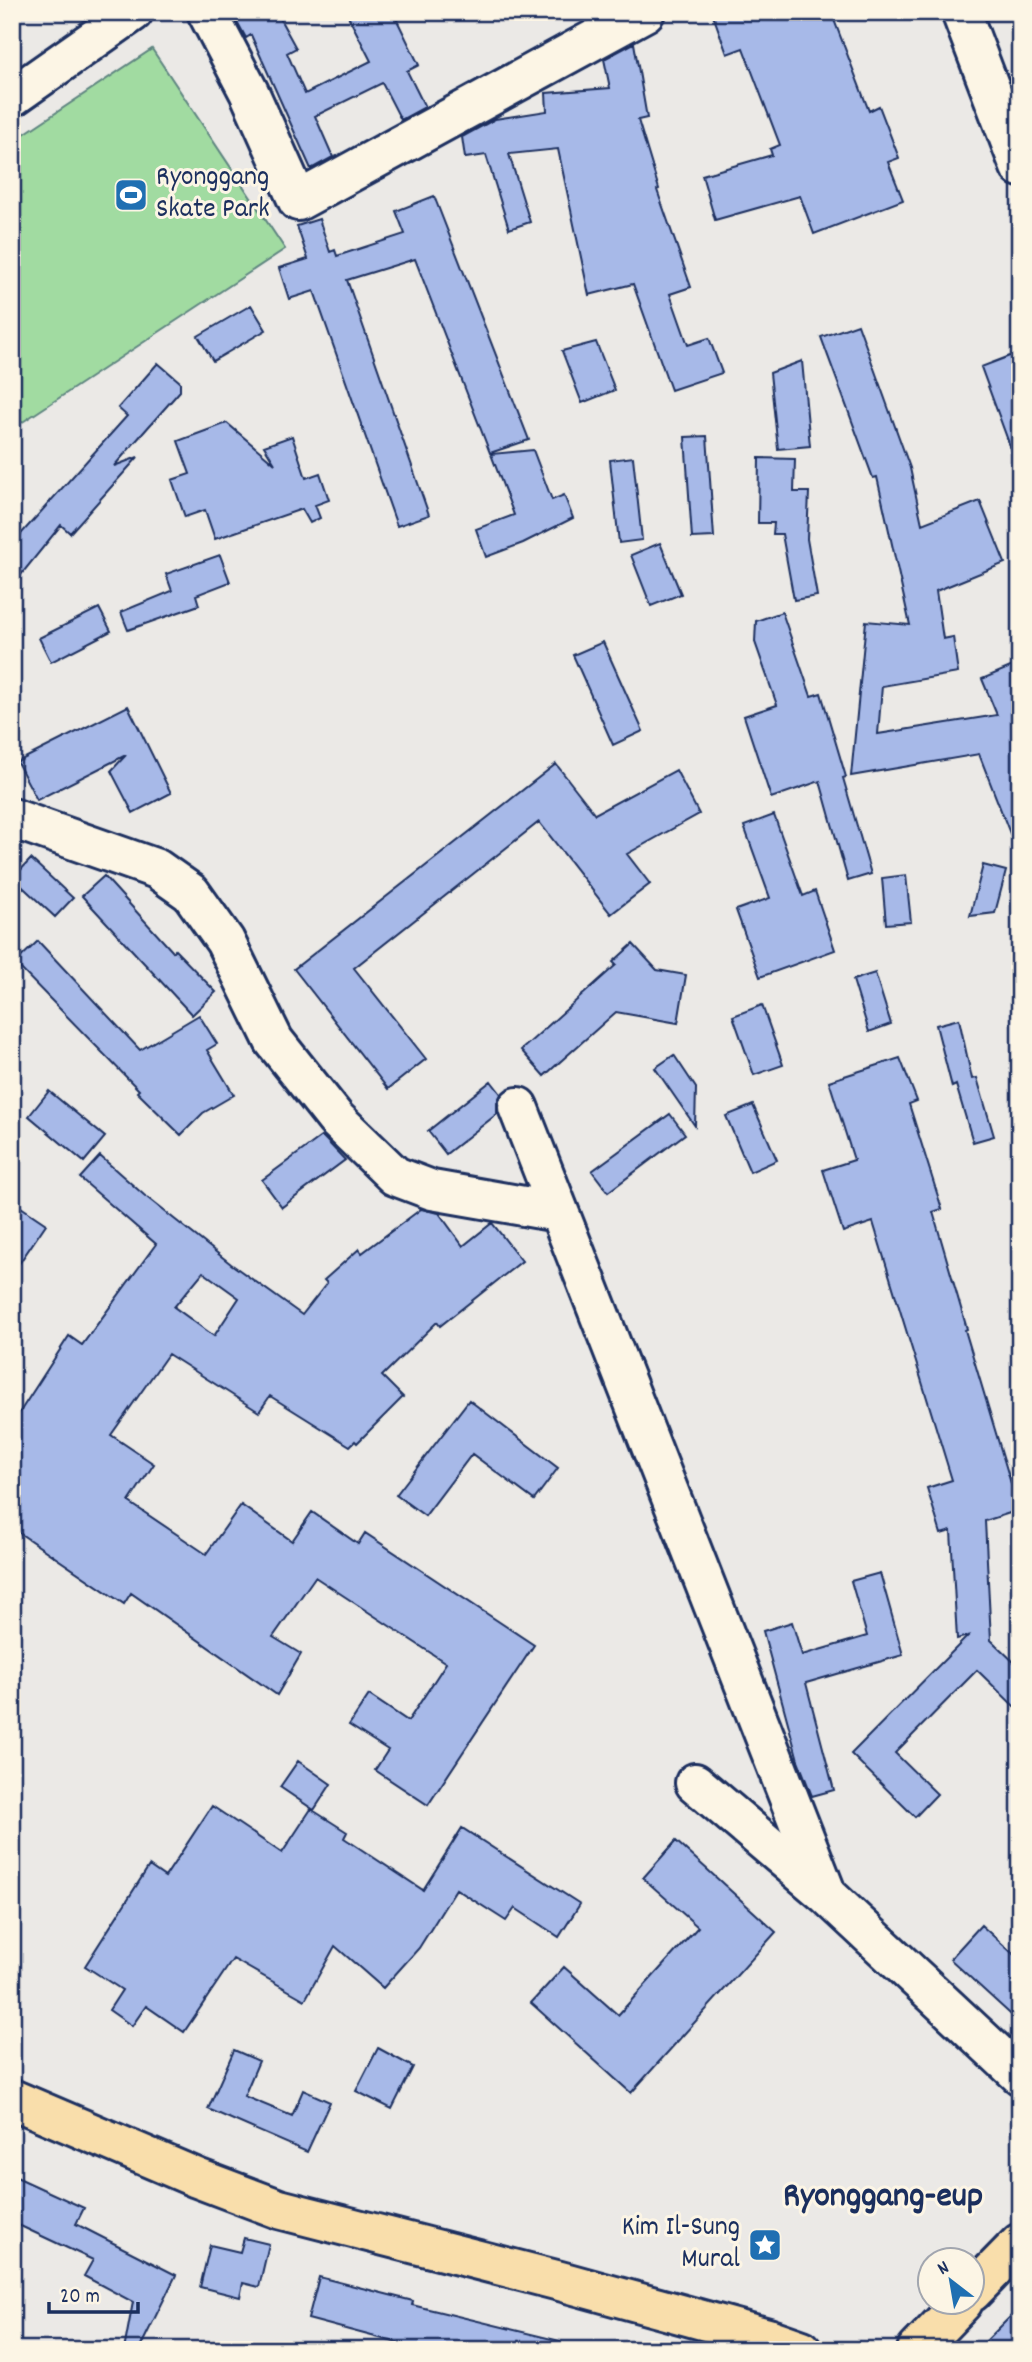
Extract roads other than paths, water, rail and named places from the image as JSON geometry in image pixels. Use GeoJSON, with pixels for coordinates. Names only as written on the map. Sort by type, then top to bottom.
{"type":"FeatureCollection","features":[{"type":"Feature","properties":{"kind":"main road"},"geometry":{"type":"LineString","coordinates":[[12,2099],[197,2178],[279,2208],[560,2281],[802,2350]]}},
{"type":"Feature","properties":{"kind":"main road"},"geometry":{"type":"LineString","coordinates":[[986,2278],[1020,2243]]}},
{"type":"Feature","properties":{"kind":"main road"},"geometry":{"type":"LineString","coordinates":[[917,2350],[950,2316]]}},
{"type":"Feature","properties":{"kind":"street"},"geometry":{"type":"LineString","coordinates":[[12,97],[133,12]]}},
{"type":"Feature","properties":{"kind":"street"},"geometry":{"type":"LineString","coordinates":[[207,12],[249,92],[298,201],[645,12]]}},
{"type":"Feature","properties":{"kind":"street"},"geometry":{"type":"LineString","coordinates":[[961,12],[1020,167]]}},
{"type":"Feature","properties":{"kind":"street"},"geometry":{"type":"LineString","coordinates":[[12,818],[158,870],[191,893],[225,940],[274,1041],[336,1119],[396,1176],[432,1189],[558,1212]]}},
{"type":"Feature","properties":{"kind":"street"},"geometry":{"type":"LineString","coordinates":[[518,1107],[827,1895]]}},
{"type":"Feature","properties":{"kind":"street"},"geometry":{"type":"LineString","coordinates":[[695,1783],[827,1895],[1020,2075]]}},
{"type":"Feature","properties":{"kind":"place","name":"Ryonggang Skate Park"},"geometry":{"type":"Point","coordinates":[131,195]}},
{"type":"Feature","properties":{"kind":"place","name":"Kim Il-Sung Mural"},"geometry":{"type":"Point","coordinates":[765,2245]}},
{"type":"Feature","properties":{"kind":"district","name":"Ryonggang-eup"},"geometry":{"type":"Point","coordinates":[883,2198]}}]}
